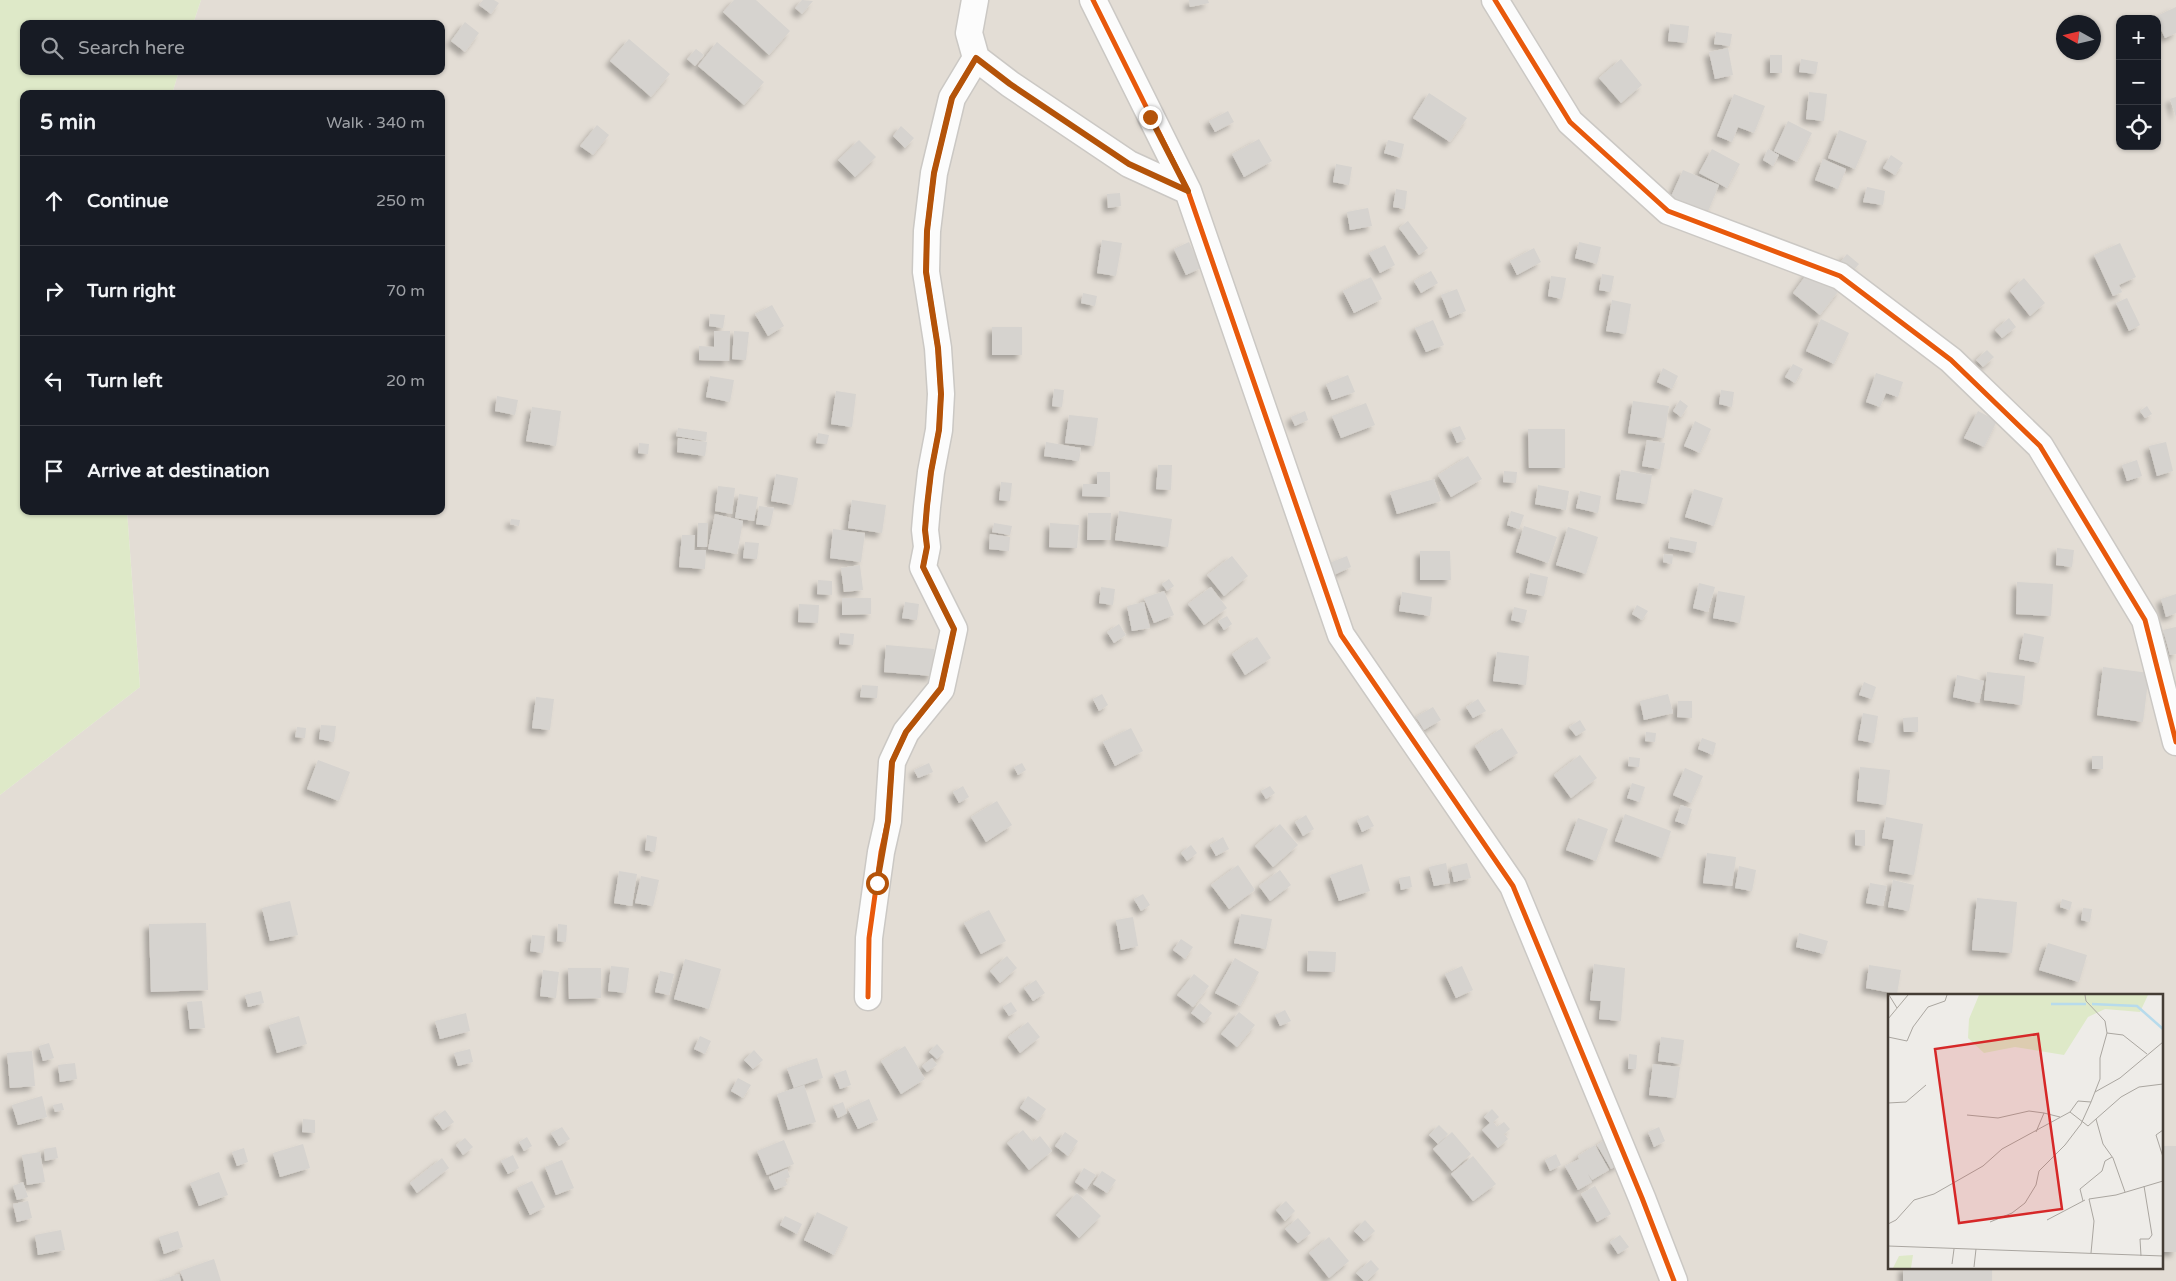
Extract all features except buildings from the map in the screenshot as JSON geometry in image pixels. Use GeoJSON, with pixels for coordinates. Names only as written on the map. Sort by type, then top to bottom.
{"type":"FeatureCollection","features":[{"type":"Feature","properties":{"kind":"street"},"geometry":{"type":"LineString","coordinates":[[975,0],[969,33],[976,58],[1010,84],[1129,164],[1188,191]]}},
{"type":"Feature","properties":{"kind":"street"},"geometry":{"type":"LineString","coordinates":[[1093,0],[1188,191],[1341,635],[1513,886],[1642,1198],[1674,1281]]}},
{"type":"Feature","properties":{"kind":"street"},"geometry":{"type":"LineString","coordinates":[[1495,0],[1570,122],[1668,211],[1840,276],[1951,360],[2040,446],[2145,620],[2176,742]]}},
{"type":"Feature","properties":{"kind":"street"},"geometry":{"type":"LineString","coordinates":[[868,997],[869,938],[881,852],[888,821],[892,762],[906,732],[941,688],[954,629],[923,567],[927,547],[925,530],[927,506],[939,430],[941,394],[938,348],[926,272],[927,231],[934,173],[952,98],[976,58]]}},
{"type":"Feature","properties":{"kind":"shaded area"},"geometry":{"type":"Polygon","coordinates":[[[201,0],[2176,0],[2176,1281],[0,1281],[0,795],[140,687],[127,515],[445,515],[445,90],[173,90],[178,75],[445,75],[445,20],[194,20],[201,0]]]}},
{"type":"Feature","properties":{"kind":"green space"},"geometry":{"type":"Polygon","coordinates":[[[0,0],[201,0],[194,20],[20,20],[20,75],[178,75],[173,90],[20,90],[20,515],[127,515],[140,687],[0,795],[0,0]]]}},
{"type":"Feature","properties":{"kind":"cycle path"},"geometry":{"type":"LineString","coordinates":[[1093,0],[1188,191],[1341,635],[1513,886],[1642,1198],[1674,1281]]}},
{"type":"Feature","properties":{"kind":"cycle path"},"geometry":{"type":"LineString","coordinates":[[1495,0],[1570,122],[1668,211],[1840,276],[1951,360],[2040,446],[2145,620],[2176,742]]}},
{"type":"Feature","properties":{"kind":"cycle path"},"geometry":{"type":"LineString","coordinates":[[868,997],[869,938],[881,852],[888,821],[892,762],[906,732],[941,689],[954,629],[923,567],[927,547],[925,530],[927,507],[939,430],[941,394],[938,348],[926,272],[927,231],[934,173],[952,98],[976,58]]}},
{"type":"Feature","properties":{"kind":"route"},"geometry":{"type":"LineString","coordinates":[[877,883],[888,821],[892,762],[906,732],[941,688],[954,629],[923,567],[927,547],[925,530],[927,506],[939,430],[941,394],[938,348],[926,272],[927,231],[934,173],[952,98],[976,58],[1010,84],[1129,164],[1188,191],[1150,117]]}}]}
